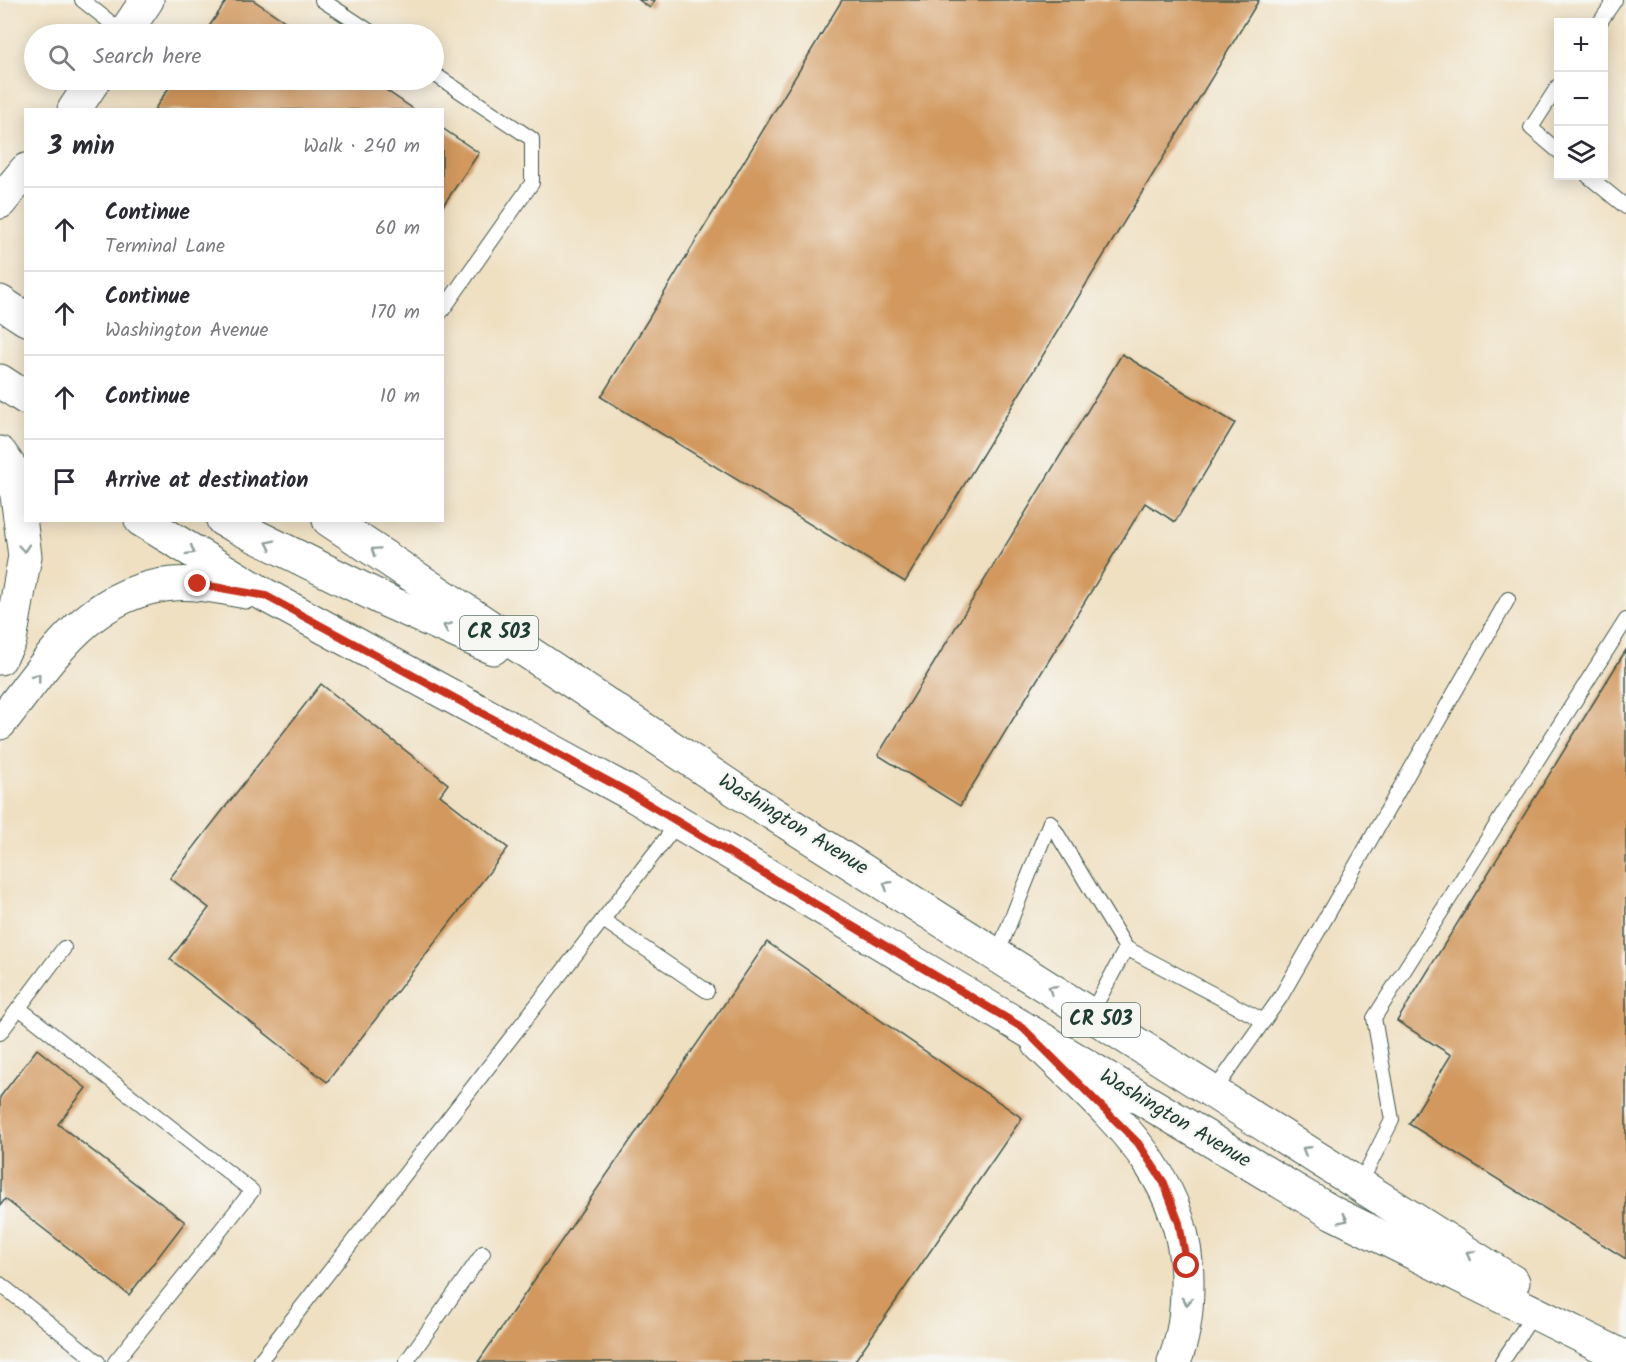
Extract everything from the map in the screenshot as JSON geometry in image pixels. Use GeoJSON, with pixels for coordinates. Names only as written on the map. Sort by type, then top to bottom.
{"type":"FeatureCollection","features":[{"type":"Feature","properties":{"kind":"main road"},"geometry":{"type":"LineString","coordinates":[[131,24],[147,0]]}},
{"type":"Feature","properties":{"kind":"main road"},"geometry":{"type":"LineString","coordinates":[[75,108],[87,90]]}},
{"type":"Feature","properties":{"kind":"main road"},"geometry":{"type":"LineString","coordinates":[[0,202],[24,172]]}},
{"type":"Feature","properties":{"kind":"main road"},"geometry":{"type":"LineString","coordinates":[[0,302],[24,318]]}},
{"type":"Feature","properties":{"kind":"main road"},"geometry":{"type":"LineString","coordinates":[[0,381],[24,397]]}},
{"type":"Feature","properties":{"kind":"main road"},"geometry":{"type":"LineString","coordinates":[[0,435],[24,450]]}},
{"type":"Feature","properties":{"kind":"main road"},"geometry":{"type":"LineString","coordinates":[[0,453],[14,473],[25,556],[10,640],[0,657]]}},
{"type":"Feature","properties":{"kind":"main road","name":"Washington Avenue"},"geometry":{"type":"LineString","coordinates":[[144,522],[266,596],[628,792],[1333,1213],[1626,1356]]}},
{"type":"Feature","properties":{"kind":"main road"},"geometry":{"type":"LineString","coordinates":[[227,522],[389,602],[577,685]]}},
{"type":"Feature","properties":{"kind":"main road","name":"Washington Avenue"},"geometry":{"type":"LineString","coordinates":[[332,522],[734,789],[1214,1091],[1626,1356]]}},
{"type":"Feature","properties":{"kind":"main road"},"geometry":{"type":"LineString","coordinates":[[0,723],[79,625],[108,603],[141,589],[174,584],[198,584],[266,596]]}},
{"type":"Feature","properties":{"kind":"main road"},"geometry":{"type":"LineString","coordinates":[[1023,1028],[1138,1143],[1164,1183],[1179,1223],[1187,1266],[1187,1310],[1174,1362]]}},
{"type":"Feature","properties":{"kind":"lane"},"geometry":{"type":"LineString","coordinates":[[82,0],[112,24]]}},
{"type":"Feature","properties":{"kind":"lane"},"geometry":{"type":"LineString","coordinates":[[322,0],[359,24]]}},
{"type":"Feature","properties":{"kind":"lane"},"geometry":{"type":"LineString","coordinates":[[1603,18],[1615,0]]}},
{"type":"Feature","properties":{"kind":"lane"},"geometry":{"type":"LineString","coordinates":[[444,81],[532,139],[532,183],[444,308]]}},
{"type":"Feature","properties":{"kind":"lane"},"geometry":{"type":"LineString","coordinates":[[1554,92],[1531,128],[1554,147]]}},
{"type":"Feature","properties":{"kind":"lane"},"geometry":{"type":"LineString","coordinates":[[1593,180],[1626,207]]}},
{"type":"Feature","properties":{"kind":"lane"},"geometry":{"type":"LineString","coordinates":[[1214,1091],[1280,998],[1508,598]]}},
{"type":"Feature","properties":{"kind":"lane"},"geometry":{"type":"LineString","coordinates":[[1360,1184],[1392,1120],[1374,1018],[1626,620]]}},
{"type":"Feature","properties":{"kind":"lane"},"geometry":{"type":"LineString","coordinates":[[997,955],[1050,822],[1126,948],[1264,1021]]}},
{"type":"Feature","properties":{"kind":"lane"},"geometry":{"type":"LineString","coordinates":[[259,1362],[678,823]]}},
{"type":"Feature","properties":{"kind":"lane"},"geometry":{"type":"LineString","coordinates":[[603,920],[707,991]]}},
{"type":"Feature","properties":{"kind":"lane"},"geometry":{"type":"LineString","coordinates":[[0,1033],[64,948]]}},
{"type":"Feature","properties":{"kind":"lane"},"geometry":{"type":"LineString","coordinates":[[1091,1014],[1126,948]]}},
{"type":"Feature","properties":{"kind":"lane"},"geometry":{"type":"LineString","coordinates":[[19,1008],[252,1191],[115,1362]]}},
{"type":"Feature","properties":{"kind":"lane"},"geometry":{"type":"LineString","coordinates":[[405,1362],[483,1253]]}},
{"type":"Feature","properties":{"kind":"lane"},"geometry":{"type":"LineString","coordinates":[[0,1284],[98,1362]]}},
{"type":"Feature","properties":{"kind":"lane"},"geometry":{"type":"LineString","coordinates":[[1502,1362],[1535,1312]]}},
{"type":"Feature","properties":{"kind":"building"},"geometry":{"type":"Polygon","coordinates":[[[227,0],[253,0],[289,24],[211,24],[227,0]]]}},
{"type":"Feature","properties":{"kind":"building"},"geometry":{"type":"Polygon","coordinates":[[[639,0],[655,0],[650,8],[639,0]]]}},
{"type":"Feature","properties":{"kind":"building"},"geometry":{"type":"Polygon","coordinates":[[[842,0],[1259,0],[905,582],[601,397],[842,0]]]}},
{"type":"Feature","properties":{"kind":"building"},"geometry":{"type":"Polygon","coordinates":[[[167,90],[386,90],[412,108],[155,108],[167,90]]]}},
{"type":"Feature","properties":{"kind":"building"},"geometry":{"type":"Polygon","coordinates":[[[444,129],[479,153],[444,204],[444,129]]]}},
{"type":"Feature","properties":{"kind":"building"},"geometry":{"type":"Polygon","coordinates":[[[1122,354],[1235,423],[1175,522],[1145,503],[960,806],[878,755],[1122,354]]]}},
{"type":"Feature","properties":{"kind":"building"},"geometry":{"type":"Polygon","coordinates":[[[1626,650],[1626,1259],[1409,1124],[1451,1055],[1397,1021],[1626,650]]]}},
{"type":"Feature","properties":{"kind":"building"},"geometry":{"type":"Polygon","coordinates":[[[321,684],[448,784],[440,795],[508,848],[327,1082],[170,959],[209,908],[170,878],[321,684]]]}},
{"type":"Feature","properties":{"kind":"building"},"geometry":{"type":"Polygon","coordinates":[[[767,942],[1022,1118],[854,1362],[478,1362],[767,942]]]}},
{"type":"Feature","properties":{"kind":"building"},"geometry":{"type":"Polygon","coordinates":[[[37,1049],[86,1088],[58,1124],[185,1222],[129,1295],[5,1199],[0,1206],[0,1097],[37,1049]]]}},
{"type":"Feature","properties":{"kind":"route"},"geometry":{"type":"LineString","coordinates":[[198,584],[266,596],[628,792],[1023,1028],[1138,1143],[1164,1183],[1179,1223],[1187,1266]]}}]}
